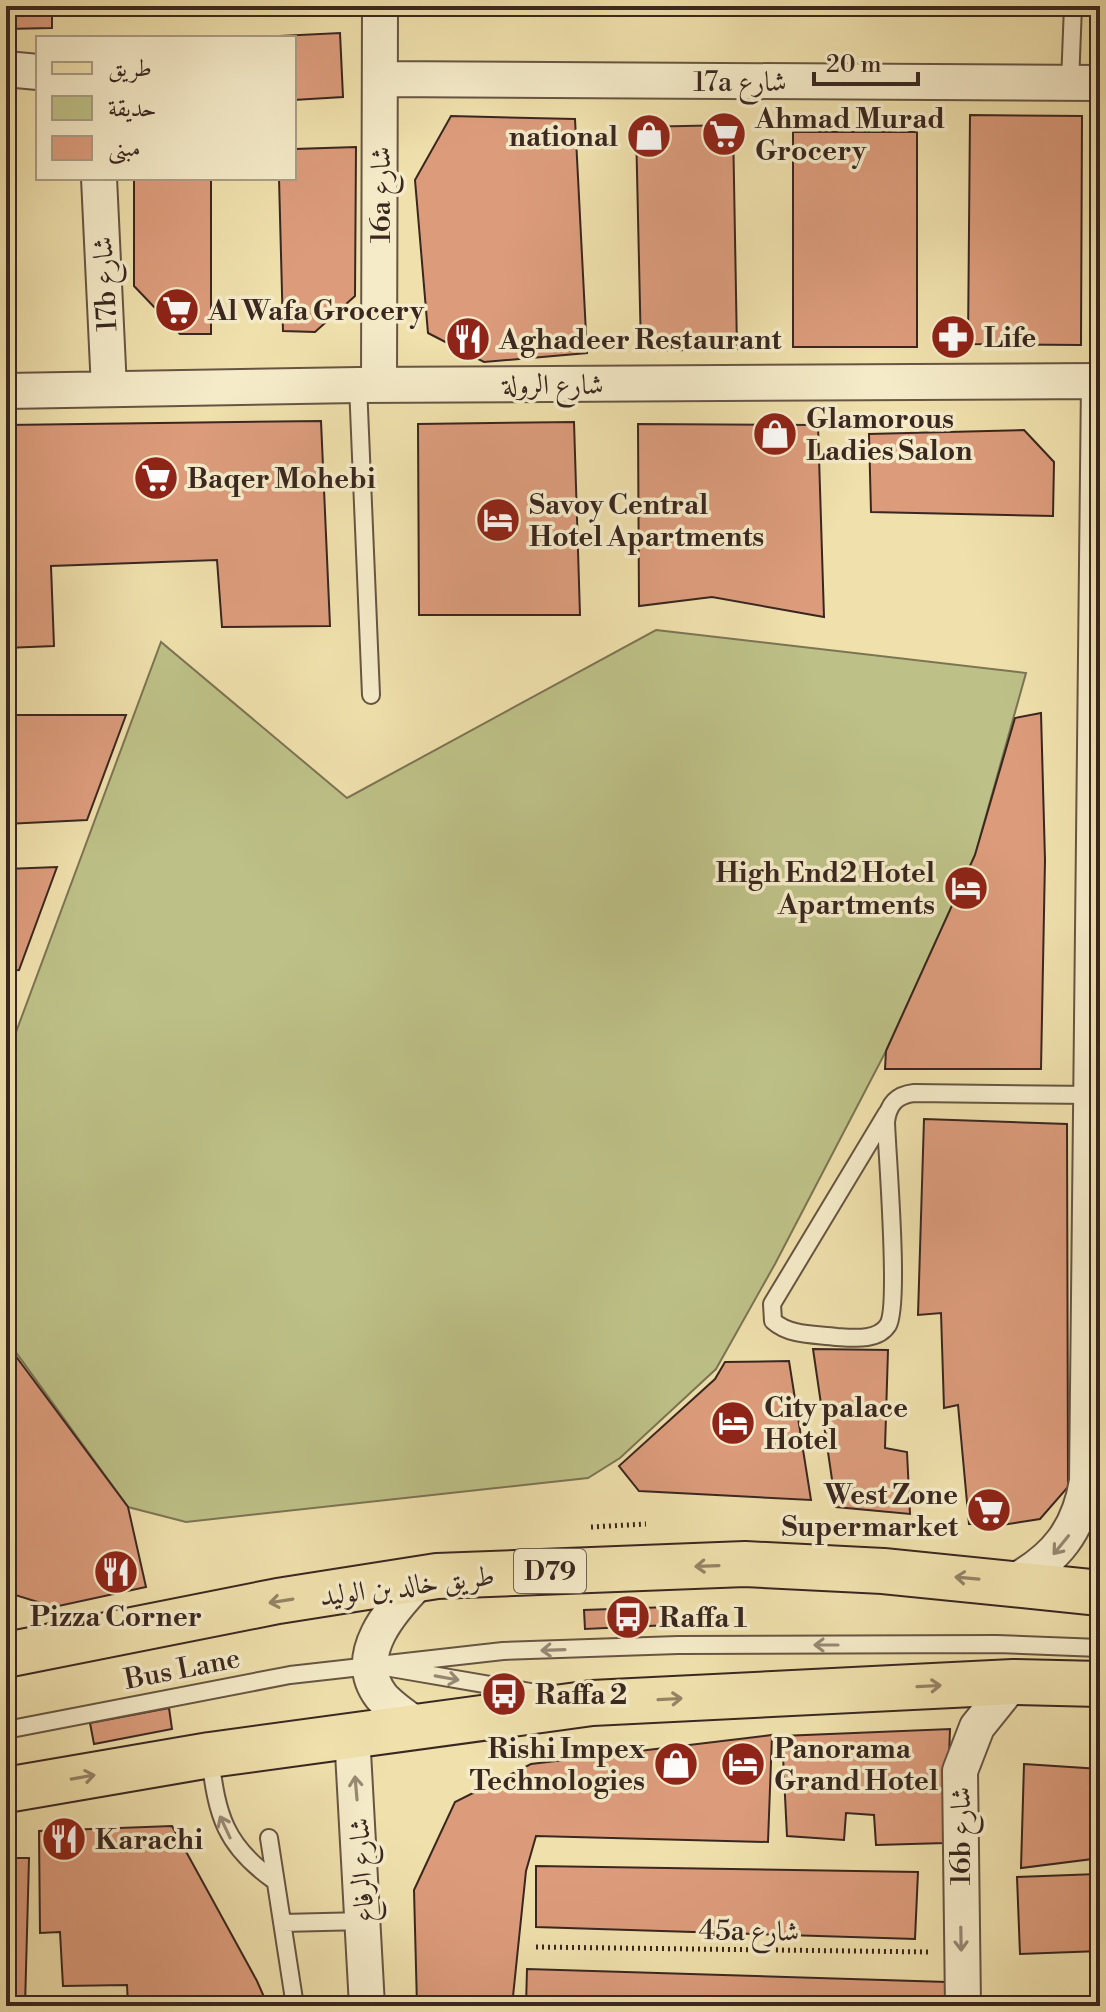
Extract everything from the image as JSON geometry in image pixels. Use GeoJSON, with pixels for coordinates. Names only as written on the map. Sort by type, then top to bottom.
{"type":"FeatureCollection","features":[{"type":"Feature","properties":{"kind":"main road","name":"طريق خالد بن الوليد"},"geometry":{"type":"LineString","coordinates":[[6,1655],[278,1601],[475,1574],[745,1564],[1013,1582],[1100,1593]]}},
{"type":"Feature","properties":{"kind":"main road"},"geometry":{"type":"LineString","coordinates":[[6,1790],[415,1724],[592,1703],[1013,1682],[1100,1684]]}},
{"type":"Feature","properties":{"kind":"street","name":"16a شارع"},"geometry":{"type":"LineString","coordinates":[[369,385],[380,6]]}},
{"type":"Feature","properties":{"kind":"street"},"geometry":{"type":"LineString","coordinates":[[6,69],[36,72]]}},
{"type":"Feature","properties":{"kind":"street","name":"17a شارع"},"geometry":{"type":"LineString","coordinates":[[380,79],[1085,83]]}},
{"type":"Feature","properties":{"kind":"street","name":"17b شارع"},"geometry":{"type":"LineString","coordinates":[[99,180],[109,389]]}},
{"type":"Feature","properties":{"kind":"street"},"geometry":{"type":"LineString","coordinates":[[1013,1582],[1036,1570],[1072,1531],[1083,1507],[1087,1481],[1097,1049],[1100,381]]}},
{"type":"Feature","properties":{"kind":"street","name":"شارع الرولة"},"geometry":{"type":"LineString","coordinates":[[6,391],[369,385],[1100,381]]}},
{"type":"Feature","properties":{"kind":"street"},"geometry":{"type":"LineString","coordinates":[[415,1724],[381,1696],[370,1665],[372,1646],[381,1629],[419,1581]]}},
{"type":"Feature","properties":{"kind":"street","name":"16b شارع"},"geometry":{"type":"LineString","coordinates":[[963,2006],[960,1771],[977,1727],[1013,1682]]}},
{"type":"Feature","properties":{"kind":"street","name":"شارع الرفاع"},"geometry":{"type":"LineString","coordinates":[[352,1734],[365,1921],[367,2006]]}},
{"type":"Feature","properties":{"kind":"lane"},"geometry":{"type":"LineString","coordinates":[[1073,6],[1085,83]]}},
{"type":"Feature","properties":{"kind":"lane"},"geometry":{"type":"LineString","coordinates":[[369,385],[371,695]]}},
{"type":"Feature","properties":{"kind":"lane"},"geometry":{"type":"LineString","coordinates":[[887,1113],[892,1257],[892,1309],[888,1325],[877,1334],[858,1339],[785,1331],[773,1321],[772,1304],[887,1113],[897,1098],[914,1093],[1094,1095]]}},
{"type":"Feature","properties":{"kind":"lane","name":"Bus Lane"},"geometry":{"type":"LineString","coordinates":[[6,1730],[279,1677],[503,1651],[678,1645],[997,1644],[1100,1648]]}},
{"type":"Feature","properties":{"kind":"lane"},"geometry":{"type":"LineString","coordinates":[[370,1665],[592,1703]]}},
{"type":"Feature","properties":{"kind":"lane"},"geometry":{"type":"LineString","coordinates":[[210,1755],[220,1818],[233,1843],[252,1865],[275,1881]]}},
{"type":"Feature","properties":{"kind":"lane"},"geometry":{"type":"LineString","coordinates":[[269,1838],[295,2006]]}},
{"type":"Feature","properties":{"kind":"lane"},"geometry":{"type":"LineString","coordinates":[[282,1923],[365,1921]]}},
{"type":"Feature","properties":{"kind":"path","name":"45a شارع"},"geometry":{"type":"LineString","coordinates":[[536,1947],[962,1952]]}},
{"type":"Feature","properties":{"kind":"green space"},"geometry":{"type":"Polygon","coordinates":[[[656,630],[1026,673],[975,855],[886,1051],[775,1264],[716,1369],[620,1458],[588,1478],[186,1522],[128,1507],[10,1344],[6,1317],[6,1059],[161,642],[347,798],[656,630]]]}},
{"type":"Feature","properties":{"kind":"building"},"geometry":{"type":"Polygon","coordinates":[[[6,6],[52,6],[52,28],[6,29],[6,6]]]}},
{"type":"Feature","properties":{"kind":"building"},"geometry":{"type":"Polygon","coordinates":[[[340,33],[343,97],[296,100],[296,36],[279,36],[340,33]]]}},
{"type":"Feature","properties":{"kind":"building"},"geometry":{"type":"Polygon","coordinates":[[[970,115],[1082,116],[1081,345],[968,344],[970,115]]]}},
{"type":"Feature","properties":{"kind":"building"},"geometry":{"type":"Polygon","coordinates":[[[451,116],[575,119],[587,353],[484,362],[428,333],[415,180],[451,116]]]}},
{"type":"Feature","properties":{"kind":"building"},"geometry":{"type":"Polygon","coordinates":[[[733,125],[737,349],[641,351],[636,127],[733,125]]]}},
{"type":"Feature","properties":{"kind":"building"},"geometry":{"type":"Polygon","coordinates":[[[793,132],[917,132],[917,347],[793,347],[793,132]]]}},
{"type":"Feature","properties":{"kind":"building"},"geometry":{"type":"Polygon","coordinates":[[[356,147],[355,296],[315,332],[283,331],[279,180],[296,180],[296,149],[356,147]]]}},
{"type":"Feature","properties":{"kind":"building"},"geometry":{"type":"Polygon","coordinates":[[[134,180],[211,180],[211,334],[180,334],[134,286],[134,180]]]}},
{"type":"Feature","properties":{"kind":"building"},"geometry":{"type":"Polygon","coordinates":[[[321,421],[330,626],[222,627],[217,560],[51,566],[54,646],[6,648],[6,425],[321,421]]]}},
{"type":"Feature","properties":{"kind":"building","name":"Savoy Central Hotel Apartments"},"geometry":{"type":"Polygon","coordinates":[[[574,422],[580,615],[419,615],[418,424],[574,422]]]}},
{"type":"Feature","properties":{"kind":"building"},"geometry":{"type":"Polygon","coordinates":[[[638,424],[818,425],[824,617],[712,597],[639,606],[638,424]]]}},
{"type":"Feature","properties":{"kind":"building"},"geometry":{"type":"Polygon","coordinates":[[[1024,430],[1054,462],[1053,516],[871,512],[869,434],[1024,430]]]}},
{"type":"Feature","properties":{"kind":"building"},"geometry":{"type":"Polygon","coordinates":[[[1041,713],[1045,860],[1041,1069],[885,1069],[886,1051],[975,855],[1015,718],[1041,713]]]}},
{"type":"Feature","properties":{"kind":"building"},"geometry":{"type":"Polygon","coordinates":[[[6,715],[126,715],[87,820],[6,824],[6,715]]]}},
{"type":"Feature","properties":{"kind":"building"},"geometry":{"type":"Polygon","coordinates":[[[57,867],[19,970],[6,971],[6,869],[57,867]]]}},
{"type":"Feature","properties":{"kind":"building"},"geometry":{"type":"Polygon","coordinates":[[[924,1119],[1067,1124],[1068,1487],[1040,1519],[1002,1525],[969,1524],[958,1405],[944,1408],[941,1313],[918,1315],[924,1119]]]}},
{"type":"Feature","properties":{"kind":"building"},"geometry":{"type":"Polygon","coordinates":[[[6,1343],[128,1507],[146,1587],[54,1607],[15,1595],[6,1576],[6,1343]]]}},
{"type":"Feature","properties":{"kind":"building"},"geometry":{"type":"Polygon","coordinates":[[[813,1349],[888,1350],[885,1448],[907,1452],[910,1514],[836,1507],[813,1349]]]}},
{"type":"Feature","properties":{"kind":"building","name":"City palace Hotel"},"geometry":{"type":"Polygon","coordinates":[[[789,1361],[811,1500],[639,1491],[619,1466],[715,1379],[725,1362],[789,1361]]]}},
{"type":"Feature","properties":{"kind":"building"},"geometry":{"type":"Polygon","coordinates":[[[669,1607],[669,1625],[585,1629],[584,1610],[669,1607]]]}},
{"type":"Feature","properties":{"kind":"building"},"geometry":{"type":"Polygon","coordinates":[[[169,1708],[172,1729],[94,1744],[90,1723],[169,1708]]]}},
{"type":"Feature","properties":{"kind":"building"},"geometry":{"type":"Polygon","coordinates":[[[950,1729],[946,1843],[876,1845],[874,1815],[846,1813],[844,1840],[787,1836],[782,1736],[950,1729]]]}},
{"type":"Feature","properties":{"kind":"building"},"geometry":{"type":"Polygon","coordinates":[[[772,1735],[768,1842],[536,1836],[526,1871],[512,2006],[417,2006],[414,1890],[455,1802],[531,1764],[772,1735]]]}},
{"type":"Feature","properties":{"kind":"building"},"geometry":{"type":"Polygon","coordinates":[[[1024,1764],[1100,1769],[1100,1858],[1021,1868],[1024,1764]]]}},
{"type":"Feature","properties":{"kind":"building"},"geometry":{"type":"Polygon","coordinates":[[[172,1826],[268,2006],[128,2006],[127,1985],[63,1986],[60,1932],[40,1933],[39,1831],[172,1826]]]}},
{"type":"Feature","properties":{"kind":"building"},"geometry":{"type":"Polygon","coordinates":[[[6,1858],[29,1858],[25,2006],[6,2006],[6,1858]]]}},
{"type":"Feature","properties":{"kind":"building"},"geometry":{"type":"Polygon","coordinates":[[[536,1866],[918,1872],[915,1939],[536,1927],[536,1866]]]}},
{"type":"Feature","properties":{"kind":"building"},"geometry":{"type":"Polygon","coordinates":[[[1097,1874],[1100,1951],[1020,1954],[1017,1877],[1097,1874]]]}},
{"type":"Feature","properties":{"kind":"building"},"geometry":{"type":"Polygon","coordinates":[[[527,1969],[947,1982],[948,2006],[526,2006],[527,1969]]]}},
{"type":"Feature","properties":{"kind":"place","name":"Ahmad Murad Grocery"},"geometry":{"type":"Point","coordinates":[724,134]}},
{"type":"Feature","properties":{"kind":"place","name":"national"},"geometry":{"type":"Point","coordinates":[649,136]}},
{"type":"Feature","properties":{"kind":"place","name":"Al Wafa Grocery"},"geometry":{"type":"Point","coordinates":[177,310]}},
{"type":"Feature","properties":{"kind":"place","name":"Life"},"geometry":{"type":"Point","coordinates":[953,337]}},
{"type":"Feature","properties":{"kind":"place","name":"Aghadeer Restaurant"},"geometry":{"type":"Point","coordinates":[468,339]}},
{"type":"Feature","properties":{"kind":"place","name":"Glamorous Ladies Salon"},"geometry":{"type":"Point","coordinates":[775,434]}},
{"type":"Feature","properties":{"kind":"place","name":"Baqer Mohebi"},"geometry":{"type":"Point","coordinates":[156,478]}},
{"type":"Feature","properties":{"kind":"place","name":"Savoy Central Hotel Apartments"},"geometry":{"type":"Point","coordinates":[498,520]}},
{"type":"Feature","properties":{"kind":"place","name":"High End2 Hotel Apartments"},"geometry":{"type":"Point","coordinates":[966,888]}},
{"type":"Feature","properties":{"kind":"place","name":"City palace Hotel"},"geometry":{"type":"Point","coordinates":[733,1423]}},
{"type":"Feature","properties":{"kind":"place","name":"West Zone Supermarket"},"geometry":{"type":"Point","coordinates":[989,1510]}},
{"type":"Feature","properties":{"kind":"place","name":"Pizza Corner"},"geometry":{"type":"Point","coordinates":[116,1572]}},
{"type":"Feature","properties":{"kind":"place","name":"Raffa 1"},"geometry":{"type":"Point","coordinates":[628,1617]}},
{"type":"Feature","properties":{"kind":"place","name":"Raffa 2"},"geometry":{"type":"Point","coordinates":[504,1694]}},
{"type":"Feature","properties":{"kind":"place","name":"Rishi Impex Technologies"},"geometry":{"type":"Point","coordinates":[676,1764]}},
{"type":"Feature","properties":{"kind":"place","name":"Panorama Grand Hotel"},"geometry":{"type":"Point","coordinates":[743,1764]}},
{"type":"Feature","properties":{"kind":"place","name":"Karachi"},"geometry":{"type":"Point","coordinates":[64,1839]}}]}
